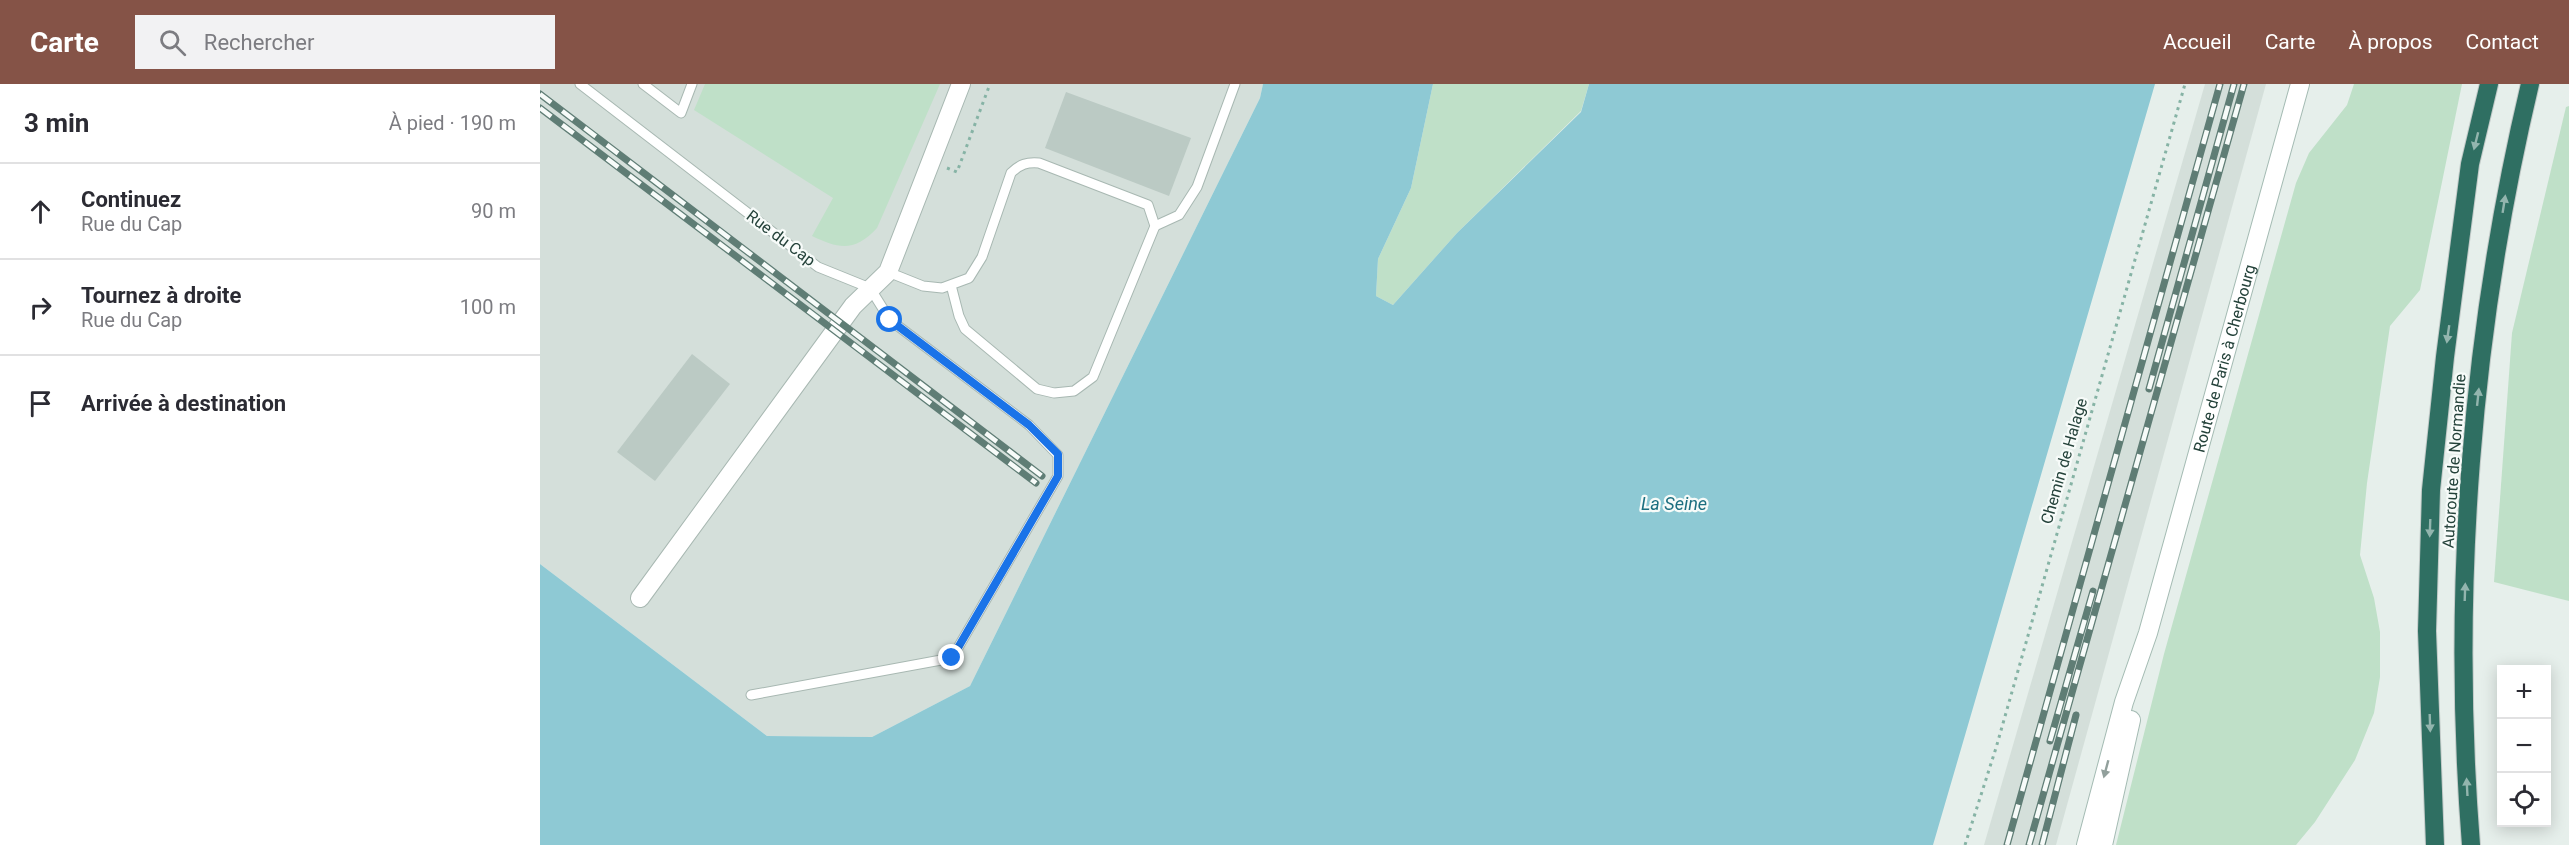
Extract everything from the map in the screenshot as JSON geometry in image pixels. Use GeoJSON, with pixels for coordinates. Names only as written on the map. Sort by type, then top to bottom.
{"type":"FeatureCollection","features":[{"type":"Feature","properties":{"kind":"highway","name":"Autoroute de Normandie"},"geometry":{"type":"LineString","coordinates":[[2435,845],[2427,631],[2431,490],[2445,357],[2470,164],[2489,84]]}},
{"type":"Feature","properties":{"kind":"highway","name":"Autoroute de Normandie"},"geometry":{"type":"LineString","coordinates":[[2471,845],[2463,638],[2469,478],[2489,302],[2511,163],[2530,84]]}},
{"type":"Feature","properties":{"kind":"main road"},"geometry":{"type":"LineString","coordinates":[[640,598],[853,306],[888,272],[962,84]]}},
{"type":"Feature","properties":{"kind":"main road","name":"Route de Paris à Cherbourg"},"geometry":{"type":"LineString","coordinates":[[2086,845],[2124,702],[2148,633],[2300,84]]}},
{"type":"Feature","properties":{"kind":"main road","name":"Route de Paris à Cherbourg"},"geometry":{"type":"LineString","coordinates":[[2103,845],[2122,766],[2148,633]]}},
{"type":"Feature","properties":{"kind":"lane","name":"Rue du Cap"},"geometry":{"type":"LineString","coordinates":[[580,84],[818,267],[870,288]]}},
{"type":"Feature","properties":{"kind":"lane"},"geometry":{"type":"LineString","coordinates":[[643,84],[681,113],[692,84]]}},
{"type":"Feature","properties":{"kind":"lane"},"geometry":{"type":"LineString","coordinates":[[1155,226],[1179,214],[1197,187],[1235,84]]}},
{"type":"Feature","properties":{"kind":"lane"},"geometry":{"type":"LineString","coordinates":[[888,272],[923,286],[942,288],[969,278],[982,257],[1011,173],[1019,165],[1029,162],[1039,163],[1148,205],[1155,226],[1093,377],[1074,391],[1054,393],[1037,389],[965,328],[958,316],[951,285]]}},
{"type":"Feature","properties":{"kind":"lane"},"geometry":{"type":"LineString","coordinates":[[751,695],[952,658],[1058,476],[1058,454],[1029,425],[890,320],[870,288]]}},
{"type":"Feature","properties":{"kind":"path"},"geometry":{"type":"LineString","coordinates":[[931,162],[957,172],[990,84]]}},
{"type":"Feature","properties":{"kind":"path","name":"Chemin de Halage"},"geometry":{"type":"LineString","coordinates":[[1965,845],[1995,748],[2185,84]]}},
{"type":"Feature","properties":{"kind":"shaded area"},"geometry":{"type":"Polygon","coordinates":[[[540,84],[1263,84],[1260,98],[970,686],[872,737],[767,736],[540,564],[540,84]]]}},
{"type":"Feature","properties":{"kind":"shaded area"},"geometry":{"type":"Polygon","coordinates":[[[2205,84],[2266,84],[2056,845],[1984,845],[2205,84]]]}},
{"type":"Feature","properties":{"kind":"green space"},"geometry":{"type":"Polygon","coordinates":[[[705,84],[940,84],[877,228],[854,245],[839,246],[812,236],[833,198],[694,110],[705,84]]]}},
{"type":"Feature","properties":{"kind":"green space"},"geometry":{"type":"Polygon","coordinates":[[[1433,84],[1589,84],[1581,111],[1457,233],[1393,305],[1376,296],[1378,259],[1411,188],[1433,84]]]}},
{"type":"Feature","properties":{"kind":"green space"},"geometry":{"type":"Polygon","coordinates":[[[2354,84],[2462,84],[2420,290],[2390,326],[2367,483],[2360,555],[2374,598],[2380,632],[2380,677],[2374,713],[2355,760],[2315,822],[2296,845],[2116,845],[2164,654],[2296,183],[2309,153],[2347,105],[2354,84]]]}},
{"type":"Feature","properties":{"kind":"green space"},"geometry":{"type":"Polygon","coordinates":[[[2569,106],[2569,601],[2494,582],[2512,333],[2566,107],[2569,106]]]}},
{"type":"Feature","properties":{"kind":"water","name":"La Seine"},"geometry":{"type":"Polygon","coordinates":[[[1263,84],[1433,84],[1411,188],[1378,259],[1376,296],[1393,305],[1457,233],[1581,112],[1589,84],[2155,84],[1933,845],[540,845],[540,564],[767,736],[872,737],[970,686],[1260,98],[1263,84]]]}},
{"type":"Feature","properties":{"kind":"building"},"geometry":{"type":"Polygon","coordinates":[[[1066,92],[1191,138],[1169,196],[1045,148],[1066,92]]]}},
{"type":"Feature","properties":{"kind":"building"},"geometry":{"type":"Polygon","coordinates":[[[692,354],[730,384],[655,481],[617,452],[692,354]]]}},
{"type":"Feature","properties":{"kind":"railway"},"geometry":{"type":"LineString","coordinates":[[2007,845],[2220,84]]}},
{"type":"Feature","properties":{"kind":"railway"},"geometry":{"type":"LineString","coordinates":[[2149,389],[2234,84]]}},
{"type":"Feature","properties":{"kind":"railway"},"geometry":{"type":"LineString","coordinates":[[2029,845],[2244,84]]}},
{"type":"Feature","properties":{"kind":"railway"},"geometry":{"type":"LineString","coordinates":[[540,94],[1042,476]]}},
{"type":"Feature","properties":{"kind":"railway"},"geometry":{"type":"LineString","coordinates":[[540,108],[1036,483]]}},
{"type":"Feature","properties":{"kind":"railway"},"geometry":{"type":"LineString","coordinates":[[2050,741],[2093,591]]}},
{"type":"Feature","properties":{"kind":"railway"},"geometry":{"type":"LineString","coordinates":[[2042,845],[2076,715]]}},
{"type":"Feature","properties":{"kind":"route"},"geometry":{"type":"LineString","coordinates":[[890,320],[1029,425],[1058,454],[1060,463],[1058,476],[952,658]]}}]}
